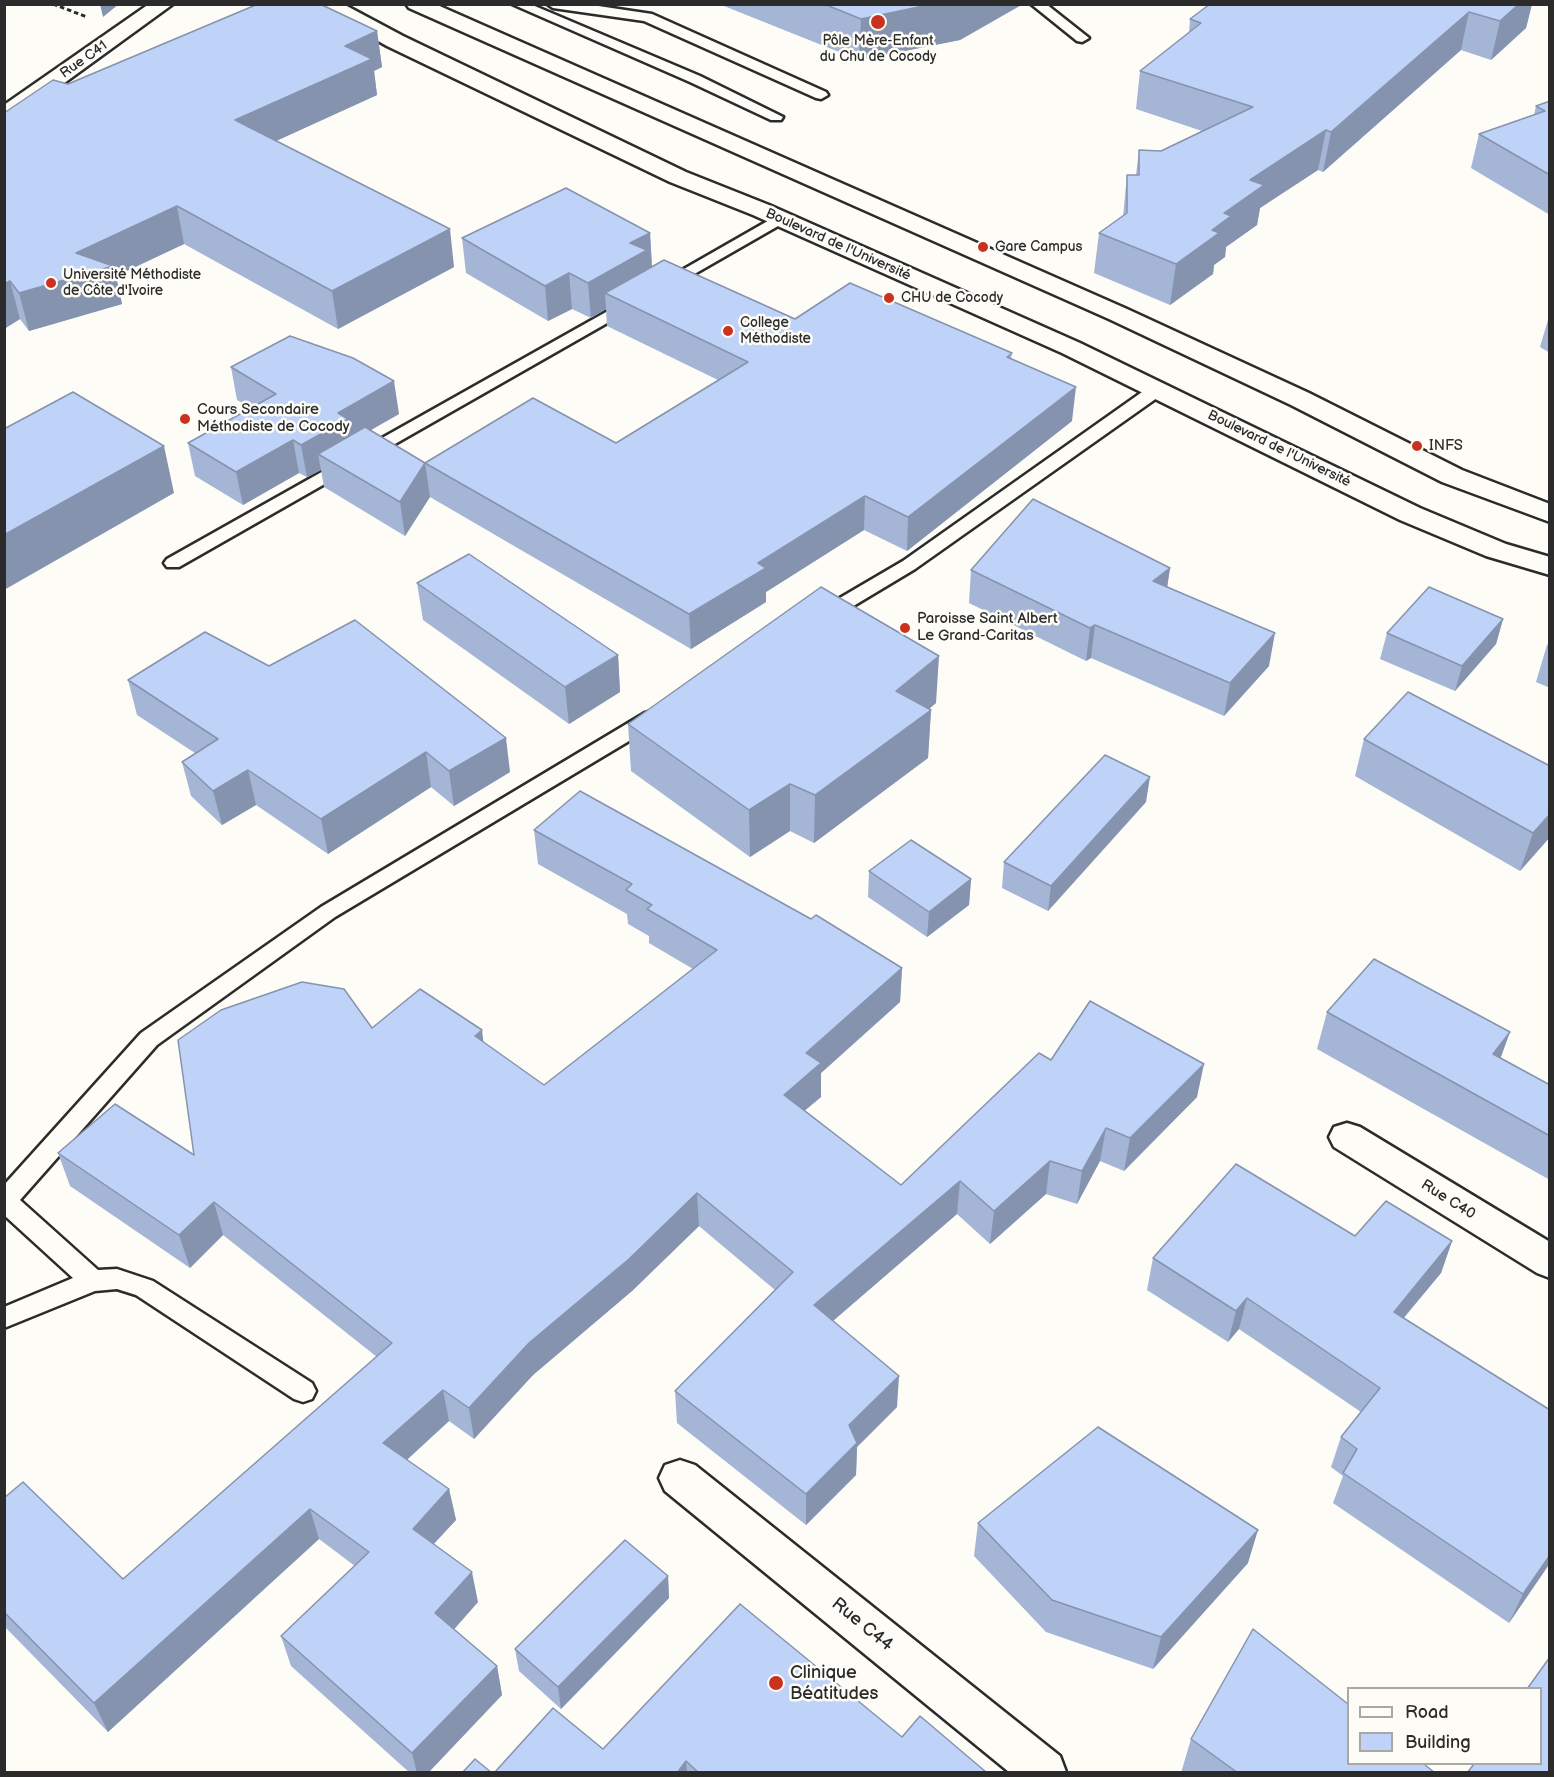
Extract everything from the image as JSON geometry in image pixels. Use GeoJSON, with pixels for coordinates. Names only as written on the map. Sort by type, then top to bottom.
{"type":"FeatureCollection","features":[{"type":"Feature","properties":{"kind":"street","name":"Rue C41"},"geometry":{"type":"LineString","coordinates":[[4,116],[163,4]]}},
{"type":"Feature","properties":{"kind":"street","name":"Boulevard de l'Université"},"geometry":{"type":"LineString","coordinates":[[327,4],[395,41],[678,177],[780,219],[1094,331],[1300,399],[1452,476],[1550,514]]}},
{"type":"Feature","properties":{"kind":"street","name":"Boulevard de l'Université"},"geometry":{"type":"LineString","coordinates":[[416,4],[1094,331],[1158,389],[1410,514],[1496,550],[1550,566]]}},
{"type":"Feature","properties":{"kind":"street","name":"Rue C40"},"geometry":{"type":"LineString","coordinates":[[1347,1137],[1550,1262]]}},
{"type":"Feature","properties":{"kind":"street","name":"Rue C44"},"geometry":{"type":"LineString","coordinates":[[680,1478],[1044,1773]]}},
{"type":"Feature","properties":{"kind":"lane"},"geometry":{"type":"LineString","coordinates":[[518,4],[695,79],[776,117]]}},
{"type":"Feature","properties":{"kind":"lane"},"geometry":{"type":"LineString","coordinates":[[553,4],[647,16],[820,95]]}},
{"type":"Feature","properties":{"kind":"lane"},"geometry":{"type":"LineString","coordinates":[[1037,4],[1082,39]]}},
{"type":"Feature","properties":{"kind":"lane"},"geometry":{"type":"LineString","coordinates":[[172,563],[780,219]]}},
{"type":"Feature","properties":{"kind":"lane"},"geometry":{"type":"LineString","coordinates":[[807,626],[909,565],[1158,389]]}},
{"type":"Feature","properties":{"kind":"lane"},"geometry":{"type":"LineString","coordinates":[[93,1281],[5,1202],[149,1039],[328,912],[665,711]]}},
{"type":"Feature","properties":{"kind":"lane"},"geometry":{"type":"LineString","coordinates":[[4,1318],[93,1281],[117,1279],[144,1288],[303,1391]]}},
{"type":"Feature","properties":{"kind":"building"},"geometry":{"type":"Polygon","coordinates":[[[258,4],[320,4],[377,31],[345,46],[372,59],[235,120],[450,229],[332,291],[177,206],[76,253],[113,266],[19,293],[10,281],[4,284],[4,113],[53,80],[68,84],[258,4]]]}},
{"type":"Feature","properties":{"kind":"building"},"geometry":{"type":"Polygon","coordinates":[[[824,4],[933,4],[861,19],[824,4]]]}},
{"type":"Feature","properties":{"kind":"building"},"geometry":{"type":"Polygon","coordinates":[[[1210,4],[1519,4],[1500,21],[1469,12],[1331,132],[1326,130],[1250,180],[1264,185],[1224,213],[1231,216],[1212,230],[1219,233],[1176,264],[1099,233],[1127,213],[1127,175],[1139,175],[1139,150],[1161,151],[1253,107],[1140,71],[1201,23],[1190,19],[1210,4]]]}},
{"type":"Feature","properties":{"kind":"building"},"geometry":{"type":"Polygon","coordinates":[[[1550,101],[1550,175],[1479,134],[1545,111],[1536,106],[1550,101]]]}},
{"type":"Feature","properties":{"kind":"building"},"geometry":{"type":"Polygon","coordinates":[[[566,188],[650,233],[630,243],[647,250],[588,283],[569,273],[545,286],[462,238],[566,188]]]}},
{"type":"Feature","properties":{"kind":"building"},"geometry":{"type":"Polygon","coordinates":[[[664,260],[795,319],[850,283],[1012,353],[1007,357],[1076,387],[908,517],[865,496],[758,563],[766,568],[689,614],[425,463],[533,398],[616,443],[748,362],[605,293],[664,260]]]}},
{"type":"Feature","properties":{"kind":"building"},"geometry":{"type":"Polygon","coordinates":[[[290,336],[353,358],[394,381],[338,413],[348,419],[301,445],[293,440],[236,472],[188,443],[276,394],[231,367],[290,336]]]}},
{"type":"Feature","properties":{"kind":"building"},"geometry":{"type":"Polygon","coordinates":[[[73,392],[164,446],[4,535],[4,429],[73,392]]]}},
{"type":"Feature","properties":{"kind":"building"},"geometry":{"type":"Polygon","coordinates":[[[365,427],[425,463],[400,502],[318,454],[365,427]]]}},
{"type":"Feature","properties":{"kind":"building"},"geometry":{"type":"Polygon","coordinates":[[[1033,499],[1170,568],[1153,581],[1275,633],[1230,683],[1095,625],[1090,628],[971,570],[1033,499]]]}},
{"type":"Feature","properties":{"kind":"building"},"geometry":{"type":"Polygon","coordinates":[[[469,554],[618,655],[565,687],[417,583],[469,554]]]}},
{"type":"Feature","properties":{"kind":"building"},"geometry":{"type":"Polygon","coordinates":[[[821,587],[939,656],[896,691],[931,710],[815,795],[790,784],[749,810],[628,724],[821,587]]]}},
{"type":"Feature","properties":{"kind":"building"},"geometry":{"type":"Polygon","coordinates":[[[1429,587],[1503,619],[1462,666],[1387,633],[1429,587]]]}},
{"type":"Feature","properties":{"kind":"building"},"geometry":{"type":"Polygon","coordinates":[[[355,620],[506,738],[449,771],[426,752],[321,819],[248,770],[213,791],[182,762],[218,739],[128,680],[205,632],[269,666],[355,620]]]}},
{"type":"Feature","properties":{"kind":"building"},"geometry":{"type":"Polygon","coordinates":[[[1408,692],[1550,766],[1550,814],[1533,833],[1364,739],[1408,692]]]}},
{"type":"Feature","properties":{"kind":"building"},"geometry":{"type":"Polygon","coordinates":[[[1105,755],[1150,777],[1051,886],[1004,862],[1105,755]]]}},
{"type":"Feature","properties":{"kind":"building"},"geometry":{"type":"Polygon","coordinates":[[[580,791],[811,919],[816,915],[902,968],[806,1053],[821,1063],[784,1095],[901,1185],[1039,1053],[1051,1060],[1090,1001],[1204,1064],[1130,1138],[1106,1128],[1082,1171],[1050,1161],[994,1211],[960,1181],[814,1305],[899,1376],[849,1425],[857,1443],[806,1494],[675,1391],[793,1272],[697,1193],[629,1259],[529,1343],[469,1408],[443,1390],[383,1443],[449,1489],[413,1529],[472,1572],[435,1613],[497,1666],[412,1753],[281,1636],[369,1552],[310,1509],[94,1703],[4,1612],[4,1498],[23,1482],[123,1579],[392,1343],[214,1202],[179,1235],[58,1153],[115,1104],[194,1155],[178,1040],[221,1010],[302,982],[344,989],[372,1028],[420,989],[482,1030],[475,1036],[544,1085],[717,950],[647,909],[652,905],[626,890],[632,884],[534,830],[580,791]]]}},
{"type":"Feature","properties":{"kind":"building"},"geometry":{"type":"Polygon","coordinates":[[[911,840],[971,879],[929,912],[869,871],[911,840]]]}},
{"type":"Feature","properties":{"kind":"building"},"geometry":{"type":"Polygon","coordinates":[[[1374,959],[1510,1032],[1493,1054],[1550,1085],[1550,1136],[1327,1012],[1374,959]]]}},
{"type":"Feature","properties":{"kind":"building"},"geometry":{"type":"Polygon","coordinates":[[[1236,1164],[1355,1236],[1386,1201],[1452,1241],[1394,1312],[1550,1410],[1550,1555],[1523,1594],[1343,1473],[1357,1449],[1341,1437],[1380,1388],[1247,1298],[1236,1311],[1153,1258],[1236,1164]]]}},
{"type":"Feature","properties":{"kind":"building"},"geometry":{"type":"Polygon","coordinates":[[[1098,1427],[1258,1530],[1161,1637],[1052,1600],[978,1523],[1098,1427]]]}},
{"type":"Feature","properties":{"kind":"building"},"geometry":{"type":"Polygon","coordinates":[[[625,1540],[668,1576],[558,1687],[515,1649],[625,1540]]]}},
{"type":"Feature","properties":{"kind":"building"},"geometry":{"type":"Polygon","coordinates":[[[740,1604],[902,1737],[920,1716],[986,1772],[699,1773],[686,1761],[677,1773],[494,1773],[553,1708],[603,1749],[740,1604]]]}},
{"type":"Feature","properties":{"kind":"building"},"geometry":{"type":"Polygon","coordinates":[[[1253,1629],[1347,1703],[1347,1765],[1425,1765],[1435,1773],[1238,1773],[1191,1739],[1253,1629]]]}},
{"type":"Feature","properties":{"kind":"building"},"geometry":{"type":"Polygon","coordinates":[[[1550,1657],[1550,1773],[1467,1773],[1473,1765],[1542,1765],[1542,1687],[1528,1687],[1550,1657]]]}},
{"type":"Feature","properties":{"kind":"building"},"geometry":{"type":"Polygon","coordinates":[[[475,1759],[492,1773],[462,1773],[475,1759]]]}},
{"type":"Feature","properties":{"kind":"place","name":"Pôle Mère-Enfant du Chu de Cocody"},"geometry":{"type":"Point","coordinates":[878,22]}},
{"type":"Feature","properties":{"kind":"place","name":"Gare Campus"},"geometry":{"type":"Point","coordinates":[983,247]}},
{"type":"Feature","properties":{"kind":"place","name":"Université Méthodiste de Côte d'Ivoire"},"geometry":{"type":"Point","coordinates":[51,283]}},
{"type":"Feature","properties":{"kind":"place","name":"CHU de Cocody"},"geometry":{"type":"Point","coordinates":[889,298]}},
{"type":"Feature","properties":{"kind":"place","name":"College Méthodiste"},"geometry":{"type":"Point","coordinates":[728,331]}},
{"type":"Feature","properties":{"kind":"place","name":"Cours Secondaire Méthodiste de Cocody"},"geometry":{"type":"Point","coordinates":[185,419]}},
{"type":"Feature","properties":{"kind":"place","name":"INFS"},"geometry":{"type":"Point","coordinates":[1417,446]}},
{"type":"Feature","properties":{"kind":"place","name":"Paroisse Saint Albert Le Grand-Caritas"},"geometry":{"type":"Point","coordinates":[905,628]}},
{"type":"Feature","properties":{"kind":"place","name":"Clinique Béatitudes"},"geometry":{"type":"Point","coordinates":[776,1683]}}]}
